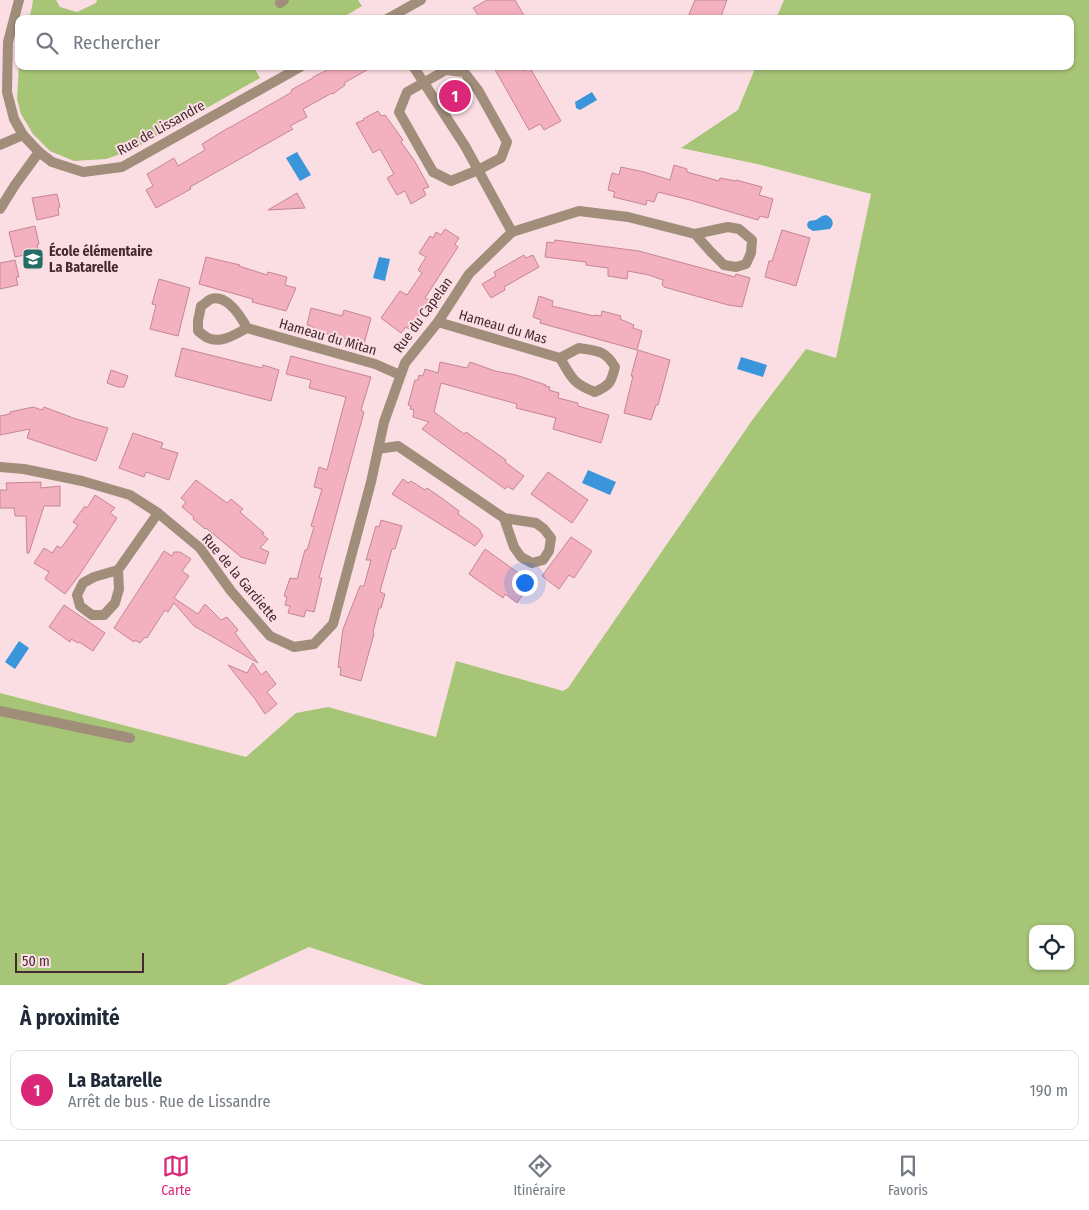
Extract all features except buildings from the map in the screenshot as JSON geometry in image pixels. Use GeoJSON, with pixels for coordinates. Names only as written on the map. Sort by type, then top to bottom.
{"type":"FeatureCollection","features":[{"type":"Feature","properties":{"kind":"street","name":"Rue de Lissandre"},"geometry":{"type":"LineString","coordinates":[[15,15],[19,0]]}},
{"type":"Feature","properties":{"kind":"street"},"geometry":{"type":"LineString","coordinates":[[394,15],[421,0]]}},
{"type":"Feature","properties":{"kind":"street","name":"Rue de Lissandre"},"geometry":{"type":"LineString","coordinates":[[15,15],[8,42],[7,92],[14,119],[23,135],[39,152],[52,162],[83,172],[122,167],[295,70]]}},
{"type":"Feature","properties":{"kind":"street"},"geometry":{"type":"LineString","coordinates":[[415,70],[465,146],[512,232]]}},
{"type":"Feature","properties":{"kind":"street"},"geometry":{"type":"LineString","coordinates":[[446,70],[464,72],[478,90],[507,142],[501,158],[451,181],[433,172],[399,112],[407,92],[423,83],[446,70]]}},
{"type":"Feature","properties":{"kind":"street"},"geometry":{"type":"LineString","coordinates":[[0,145],[23,135]]}},
{"type":"Feature","properties":{"kind":"street"},"geometry":{"type":"LineString","coordinates":[[0,209],[39,152]]}},
{"type":"Feature","properties":{"kind":"street","name":"Rue du Capelan"},"geometry":{"type":"LineString","coordinates":[[294,647],[314,644],[333,624],[357,537],[384,422],[404,363],[438,322],[469,274],[512,232],[579,211],[628,217],[695,234],[728,227],[739,229],[752,240],[751,253],[746,264],[736,267],[724,265],[695,234]]}},
{"type":"Feature","properties":{"kind":"street"},"geometry":{"type":"LineString","coordinates":[[211,299],[221,300],[238,312],[247,328],[220,340],[210,339],[198,330],[201,306],[211,299]]}},
{"type":"Feature","properties":{"kind":"street","name":"Hameau du Mas"},"geometry":{"type":"LineString","coordinates":[[438,322],[560,358],[573,380],[595,392],[611,382],[614,367],[610,359],[603,352],[579,348],[560,358]]}},
{"type":"Feature","properties":{"kind":"street","name":"Hameau du Mitan"},"geometry":{"type":"LineString","coordinates":[[247,328],[375,364],[400,376]]}},
{"type":"Feature","properties":{"kind":"street"},"geometry":{"type":"LineString","coordinates":[[378,449],[398,446],[504,518],[536,522],[551,538],[549,551],[543,560],[532,563],[521,557],[514,547],[504,518]]}},
{"type":"Feature","properties":{"kind":"street","name":"Rue de la Gardiette"},"geometry":{"type":"LineString","coordinates":[[0,467],[24,469],[82,481],[130,495],[158,513],[200,548],[231,591],[270,636],[294,647]]}},
{"type":"Feature","properties":{"kind":"street"},"geometry":{"type":"LineString","coordinates":[[118,570],[94,577],[83,583],[77,595],[80,606],[92,615],[104,615],[115,603],[119,589],[118,570],[158,513]]}},
{"type":"Feature","properties":{"kind":"street"},"geometry":{"type":"LineString","coordinates":[[0,711],[130,738]]}},
{"type":"Feature","properties":{"kind":"green space"},"geometry":{"type":"Polygon","coordinates":[[[33,0],[56,0],[60,7],[77,12],[96,3],[97,0],[358,0],[362,6],[347,15],[30,15],[33,0]]]}},
{"type":"Feature","properties":{"kind":"green space"},"geometry":{"type":"Polygon","coordinates":[[[784,0],[1089,0],[1089,985],[424,985],[309,947],[226,985],[0,985],[0,693],[246,757],[296,713],[328,707],[436,737],[456,661],[563,691],[568,688],[753,419],[806,349],[836,358],[871,194],[757,164],[681,148],[738,110],[754,70],[1074,70],[1074,15],[778,15],[784,0]]]}},
{"type":"Feature","properties":{"kind":"green space"},"geometry":{"type":"Polygon","coordinates":[[[19,70],[256,70],[260,78],[132,150],[106,159],[74,161],[50,151],[33,134],[21,114],[17,99],[19,70]]]}},
{"type":"Feature","properties":{"kind":"water"},"geometry":{"type":"Polygon","coordinates":[[[592,92],[597,100],[580,110],[576,108],[575,102],[592,92]]]}},
{"type":"Feature","properties":{"kind":"water"},"geometry":{"type":"Polygon","coordinates":[[[297,152],[311,175],[300,181],[286,158],[297,152]]]}},
{"type":"Feature","properties":{"kind":"water"},"geometry":{"type":"Polygon","coordinates":[[[826,215],[832,221],[830,229],[813,231],[808,228],[807,224],[809,221],[826,215]]]}},
{"type":"Feature","properties":{"kind":"water"},"geometry":{"type":"Polygon","coordinates":[[[379,257],[390,259],[385,281],[373,278],[379,257]]]}},
{"type":"Feature","properties":{"kind":"water"},"geometry":{"type":"Polygon","coordinates":[[[741,357],[767,365],[763,377],[737,369],[741,357]]]}},
{"type":"Feature","properties":{"kind":"water"},"geometry":{"type":"Polygon","coordinates":[[[588,470],[616,482],[610,495],[582,483],[588,470]]]}},
{"type":"Feature","properties":{"kind":"water"},"geometry":{"type":"Polygon","coordinates":[[[19,641],[29,648],[15,669],[5,662],[19,641]]]}},
{"type":"Feature","properties":{"kind":"place","name":"La Batarelle"},"geometry":{"type":"Point","coordinates":[455,96]}},
{"type":"Feature","properties":{"kind":"place","name":"École élémentaire La Batarelle"},"geometry":{"type":"Point","coordinates":[33,259]}}]}
